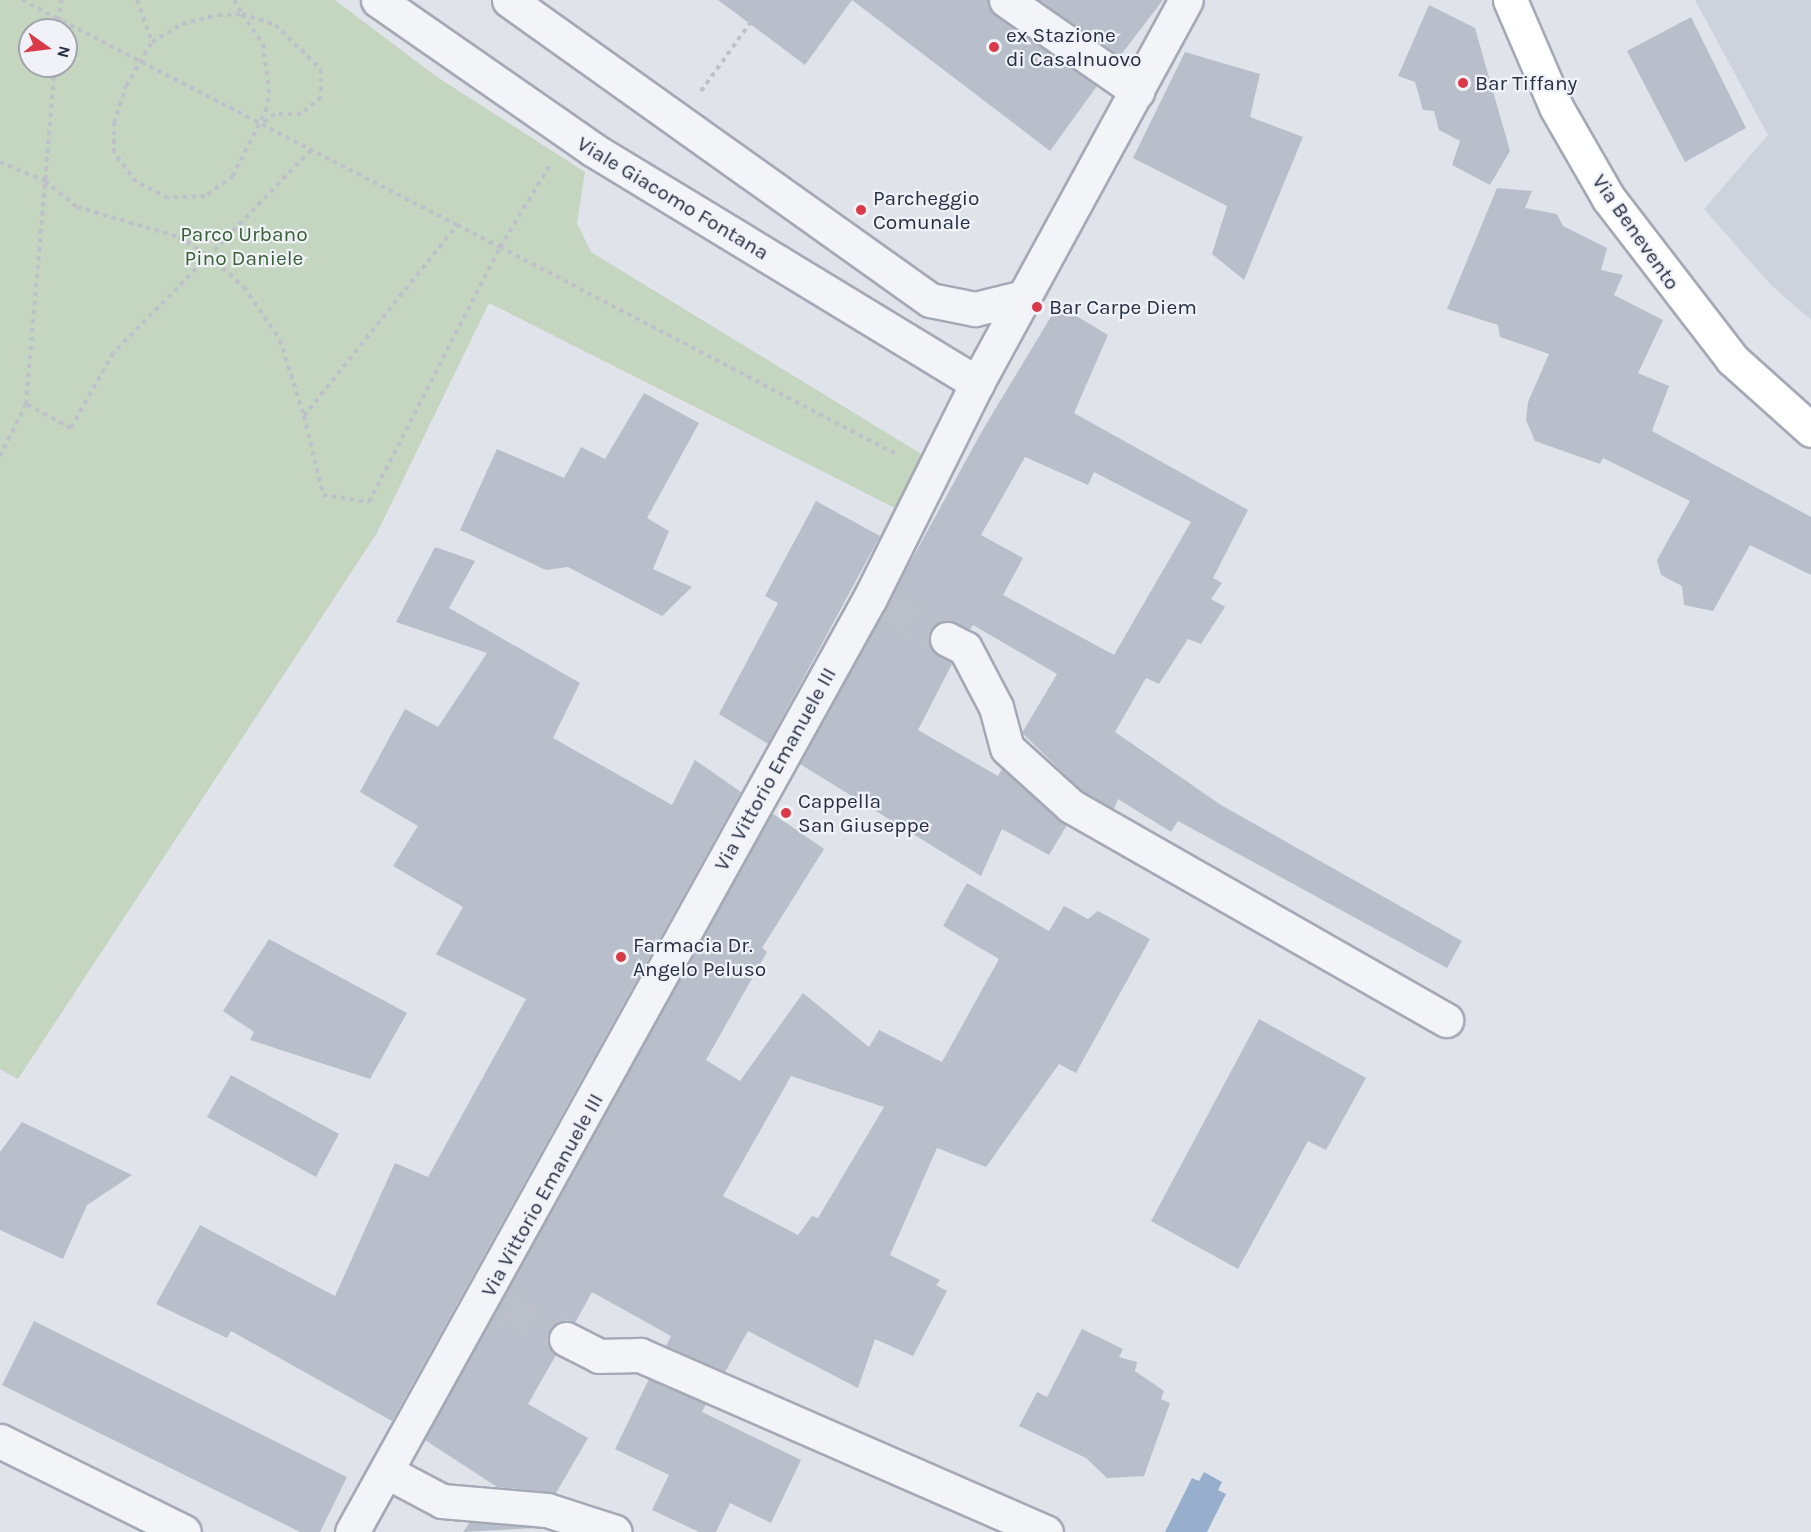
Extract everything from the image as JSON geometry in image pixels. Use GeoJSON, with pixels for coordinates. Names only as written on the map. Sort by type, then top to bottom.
{"type":"FeatureCollection","features":[{"type":"Feature","properties":{"kind":"main road","name":"Via Benevento"},"geometry":{"type":"LineString","coordinates":[[1504,3],[1556,106],[1615,208],[1732,359],[1811,430]]}},
{"type":"Feature","properties":{"kind":"street","name":"Viale Giacomo Fontana"},"geometry":{"type":"LineString","coordinates":[[378,0],[584,144],[977,383]]}},
{"type":"Feature","properties":{"kind":"street"},"geometry":{"type":"LineString","coordinates":[[509,0],[930,300],[975,309],[1024,297]]}},
{"type":"Feature","properties":{"kind":"street"},"geometry":{"type":"LineString","coordinates":[[1006,0],[1137,91]]}},
{"type":"Feature","properties":{"kind":"street","name":"Via Vittorio Emanuele III"},"geometry":{"type":"LineString","coordinates":[[352,1532],[497,1300],[877,602],[925,491],[977,383],[1186,0]]}},
{"type":"Feature","properties":{"kind":"street"},"geometry":{"type":"LineString","coordinates":[[947,639],[965,648],[996,707],[1007,748],[1071,806],[1446,1020]]}},
{"type":"Feature","properties":{"kind":"street"},"geometry":{"type":"LineString","coordinates":[[566,1339],[599,1356],[640,1355],[1046,1532]]}},
{"type":"Feature","properties":{"kind":"street"},"geometry":{"type":"LineString","coordinates":[[0,1441],[184,1532]]}},
{"type":"Feature","properties":{"kind":"street"},"geometry":{"type":"LineString","coordinates":[[389,1473],[442,1501],[547,1510],[615,1532]]}},
{"type":"Feature","properties":{"kind":"path"},"geometry":{"type":"LineString","coordinates":[[22,0],[58,18]]}},
{"type":"Feature","properties":{"kind":"path"},"geometry":{"type":"LineString","coordinates":[[60,18],[61,0]]}},
{"type":"Feature","properties":{"kind":"path"},"geometry":{"type":"LineString","coordinates":[[137,0],[152,42]]}},
{"type":"Feature","properties":{"kind":"path"},"geometry":{"type":"LineString","coordinates":[[234,0],[243,15],[263,44],[269,89],[261,124],[233,176],[205,196],[168,198],[136,182],[114,153],[114,123],[138,61],[152,42],[182,24],[243,15],[275,25],[321,69],[324,83],[321,97],[301,114],[276,114],[261,124]]}},
{"type":"Feature","properties":{"kind":"path"},"geometry":{"type":"LineString","coordinates":[[78,29],[904,458],[925,491]]}},
{"type":"Feature","properties":{"kind":"path"},"geometry":{"type":"LineString","coordinates":[[0,456],[26,404],[54,78]]}},
{"type":"Feature","properties":{"kind":"path"},"geometry":{"type":"LineString","coordinates":[[26,404],[71,428],[113,353],[311,150]]}},
{"type":"Feature","properties":{"kind":"path"},"geometry":{"type":"LineString","coordinates":[[0,162],[45,181],[77,207],[179,237],[209,255],[244,287],[280,340],[304,416],[324,495],[369,502],[500,247],[553,159]]}},
{"type":"Feature","properties":{"kind":"path"},"geometry":{"type":"LineString","coordinates":[[304,416],[457,225]]}},
{"type":"Feature","properties":{"kind":"shaded area"},"geometry":{"type":"Polygon","coordinates":[[[1695,0],[1811,0],[1811,320],[1771,285],[1704,209],[1768,135],[1695,0]]]}},
{"type":"Feature","properties":{"kind":"green space","name":"Parco Urbano Pino Daniele"},"geometry":{"type":"Polygon","coordinates":[[[0,0],[335,0],[437,77],[585,172],[577,223],[591,252],[923,455],[897,509],[489,303],[377,533],[18,1079],[0,1069],[0,0]]]}},
{"type":"Feature","properties":{"kind":"water"},"geometry":{"type":"Polygon","coordinates":[[[1204,1472],[1222,1482],[1218,1490],[1226,1494],[1207,1532],[1165,1532],[1192,1478],[1199,1481],[1204,1472]]]}},
{"type":"Feature","properties":{"kind":"building"},"geometry":{"type":"Polygon","coordinates":[[[718,0],[852,0],[805,65],[718,0]]]}},
{"type":"Feature","properties":{"kind":"building"},"geometry":{"type":"Polygon","coordinates":[[[852,0],[988,0],[995,15],[1097,86],[1050,151],[852,0]]]}},
{"type":"Feature","properties":{"kind":"building"},"geometry":{"type":"Polygon","coordinates":[[[1039,0],[1163,0],[1120,56],[1039,0]]]}},
{"type":"Feature","properties":{"kind":"building"},"geometry":{"type":"Polygon","coordinates":[[[1429,5],[1475,28],[1510,151],[1490,185],[1452,165],[1460,141],[1439,130],[1434,111],[1423,110],[1415,82],[1398,76],[1429,5]]]}},
{"type":"Feature","properties":{"kind":"building"},"geometry":{"type":"Polygon","coordinates":[[[1691,17],[1746,128],[1685,162],[1627,51],[1691,17]]]}},
{"type":"Feature","properties":{"kind":"building"},"geometry":{"type":"Polygon","coordinates":[[[1185,52],[1260,74],[1250,117],[1303,137],[1244,280],[1212,254],[1227,206],[1133,158],[1185,52]]]}},
{"type":"Feature","properties":{"kind":"building"},"geometry":{"type":"Polygon","coordinates":[[[1497,188],[1532,191],[1525,208],[1557,214],[1563,226],[1607,248],[1601,270],[1623,275],[1614,295],[1663,320],[1638,373],[1669,386],[1652,431],[1811,517],[1811,575],[1750,545],[1713,611],[1684,605],[1682,586],[1661,575],[1657,560],[1690,501],[1603,458],[1600,464],[1535,441],[1526,420],[1528,402],[1549,354],[1500,337],[1498,325],[1447,309],[1497,188]]]}},
{"type":"Feature","properties":{"kind":"building"},"geometry":{"type":"Polygon","coordinates":[[[1058,305],[1108,335],[1074,413],[1248,510],[1213,578],[1222,583],[1211,599],[1225,607],[1201,644],[1188,639],[1159,684],[1146,678],[1115,732],[1221,805],[1462,941],[1447,968],[1178,821],[1171,832],[1118,799],[1114,809],[1082,791],[1022,733],[1057,674],[973,625],[970,630],[945,620],[931,630],[931,649],[952,664],[918,730],[998,776],[1002,769],[1067,825],[1049,855],[1002,829],[981,876],[800,764],[982,431],[1058,305]],[[1025,457],[981,535],[1023,558],[1003,595],[1114,655],[1191,522],[1094,472],[1088,485],[1025,457]]]}},
{"type":"Feature","properties":{"kind":"building"},"geometry":{"type":"Polygon","coordinates":[[[644,393],[699,423],[647,518],[669,531],[653,569],[692,587],[662,616],[568,567],[546,570],[460,530],[497,449],[564,478],[581,447],[605,459],[644,393]]]}},
{"type":"Feature","properties":{"kind":"building"},"geometry":{"type":"Polygon","coordinates":[[[816,501],[880,536],[768,744],[719,714],[778,603],[765,596],[816,501]]]}},
{"type":"Feature","properties":{"kind":"building"},"geometry":{"type":"Polygon","coordinates":[[[435,547],[475,561],[449,608],[580,683],[553,738],[672,805],[695,760],[741,792],[392,1421],[231,1331],[227,1338],[156,1304],[200,1225],[335,1296],[395,1163],[428,1177],[526,999],[436,954],[463,907],[393,866],[418,826],[360,792],[405,709],[438,727],[487,653],[396,622],[435,547]]]}},
{"type":"Feature","properties":{"kind":"building"},"geometry":{"type":"Polygon","coordinates":[[[772,813],[824,849],[762,948],[767,952],[706,1060],[740,1081],[803,993],[869,1047],[879,1030],[942,1062],[999,959],[943,926],[967,883],[1049,931],[1064,906],[1088,919],[1098,911],[1150,939],[1076,1073],[1059,1064],[986,1167],[937,1148],[890,1255],[940,1280],[936,1285],[947,1291],[913,1356],[875,1339],[858,1388],[748,1331],[725,1372],[666,1346],[671,1336],[592,1292],[575,1323],[565,1320],[550,1330],[547,1340],[556,1355],[528,1404],[588,1438],[556,1493],[497,1487],[425,1440],[772,813]],[[791,1076],[723,1196],[798,1235],[812,1216],[818,1218],[884,1107],[791,1076]]]}},
{"type":"Feature","properties":{"kind":"building"},"geometry":{"type":"Polygon","coordinates":[[[269,939],[407,1013],[370,1079],[250,1040],[254,1032],[223,1011],[269,939]]]}},
{"type":"Feature","properties":{"kind":"building"},"geometry":{"type":"Polygon","coordinates":[[[1259,1019],[1366,1078],[1326,1150],[1308,1141],[1238,1269],[1151,1221],[1259,1019]]]}},
{"type":"Feature","properties":{"kind":"building"},"geometry":{"type":"Polygon","coordinates":[[[231,1075],[339,1134],[316,1177],[207,1117],[231,1075]]]}},
{"type":"Feature","properties":{"kind":"building"},"geometry":{"type":"Polygon","coordinates":[[[22,1122],[132,1175],[87,1205],[63,1259],[0,1230],[0,1152],[22,1122]]]}},
{"type":"Feature","properties":{"kind":"building"},"geometry":{"type":"Polygon","coordinates":[[[34,1321],[347,1477],[320,1532],[300,1532],[2,1385],[34,1321]]]}},
{"type":"Feature","properties":{"kind":"building"},"geometry":{"type":"Polygon","coordinates":[[[1082,1329],[1123,1349],[1119,1357],[1137,1362],[1135,1371],[1164,1391],[1161,1399],[1170,1403],[1144,1476],[1107,1478],[1086,1458],[1019,1426],[1037,1392],[1047,1397],[1082,1329]]]}},
{"type":"Feature","properties":{"kind":"building"},"geometry":{"type":"Polygon","coordinates":[[[649,1379],[706,1404],[702,1412],[801,1460],[771,1523],[730,1503],[716,1532],[699,1532],[652,1510],[669,1475],[615,1449],[649,1379]]]}},
{"type":"Feature","properties":{"kind":"building"},"geometry":{"type":"Polygon","coordinates":[[[470,1522],[537,1528],[463,1532],[470,1522]]]}},
{"type":"Feature","properties":{"kind":"tunnel"},"geometry":{"type":"LineString","coordinates":[[885,606],[947,639]]}},
{"type":"Feature","properties":{"kind":"tunnel"},"geometry":{"type":"LineString","coordinates":[[506,1306],[566,1339]]}},
{"type":"Feature","properties":{"kind":"place","name":"ex Stazione di Casalnuovo"},"geometry":{"type":"Point","coordinates":[994,47]}},
{"type":"Feature","properties":{"kind":"place","name":"Bar Tiffany"},"geometry":{"type":"Point","coordinates":[1463,83]}},
{"type":"Feature","properties":{"kind":"place","name":"Parcheggio Comunale"},"geometry":{"type":"Point","coordinates":[861,210]}},
{"type":"Feature","properties":{"kind":"place","name":"Bar Carpe Diem"},"geometry":{"type":"Point","coordinates":[1037,307]}},
{"type":"Feature","properties":{"kind":"place","name":"Cappella San Giuseppe"},"geometry":{"type":"Point","coordinates":[786,813]}},
{"type":"Feature","properties":{"kind":"place","name":"Farmacia Dr. Angelo Peluso"},"geometry":{"type":"Point","coordinates":[621,957]}}]}
